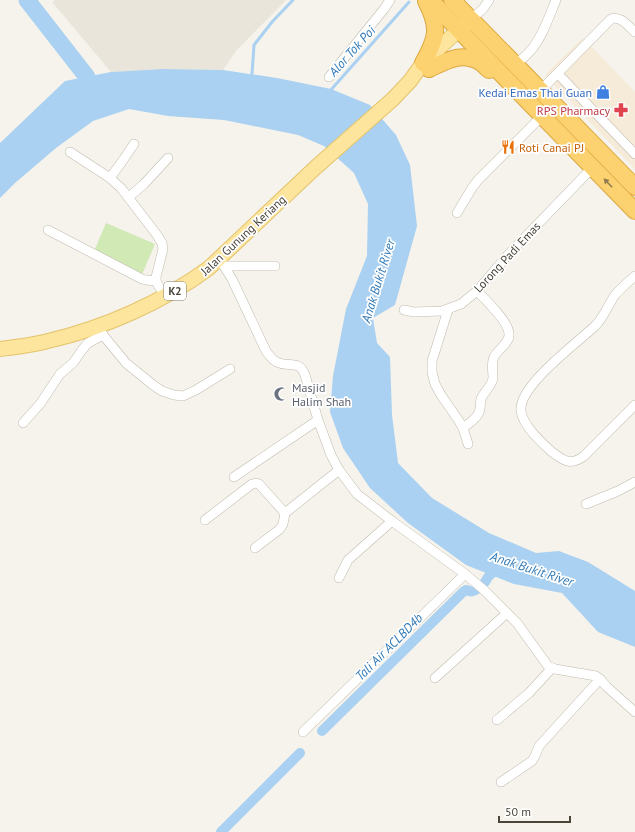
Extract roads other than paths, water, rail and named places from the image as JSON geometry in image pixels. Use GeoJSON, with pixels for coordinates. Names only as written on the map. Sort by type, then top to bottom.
{"type":"FeatureCollection","features":[{"type":"Feature","properties":{"kind":"highway"},"geometry":{"type":"LineString","coordinates":[[426,0],[434,18],[435,28],[434,38],[426,66],[457,57],[469,58],[479,62],[498,77],[512,85]]}},
{"type":"Feature","properties":{"kind":"highway"},"geometry":{"type":"LineString","coordinates":[[430,0],[635,211]]}},
{"type":"Feature","properties":{"kind":"highway"},"geometry":{"type":"LineString","coordinates":[[452,0],[635,187]]}},
{"type":"Feature","properties":{"kind":"main road","name":"Jalan Gunung Keriang"},"geometry":{"type":"LineString","coordinates":[[0,349],[47,342],[100,331],[129,314],[166,296],[209,268],[222,262],[315,168],[393,99],[410,81],[474,22]]}},
{"type":"Feature","properties":{"kind":"street"},"geometry":{"type":"LineString","coordinates":[[329,76],[390,0]]}},
{"type":"Feature","properties":{"kind":"street"},"geometry":{"type":"LineString","coordinates":[[474,22],[488,0]]}},
{"type":"Feature","properties":{"kind":"street"},"geometry":{"type":"LineString","coordinates":[[515,64],[531,50],[538,41],[556,0]]}},
{"type":"Feature","properties":{"kind":"street"},"geometry":{"type":"LineString","coordinates":[[541,90],[614,17],[622,20],[635,32]]}},
{"type":"Feature","properties":{"kind":"street"},"geometry":{"type":"LineString","coordinates":[[558,74],[634,151]]}},
{"type":"Feature","properties":{"kind":"street"},"geometry":{"type":"LineString","coordinates":[[457,213],[478,180],[542,116]]}},
{"type":"Feature","properties":{"kind":"street"},"geometry":{"type":"LineString","coordinates":[[110,178],[134,144]]}},
{"type":"Feature","properties":{"kind":"street"},"geometry":{"type":"LineString","coordinates":[[70,152],[110,178],[121,188],[157,235],[162,244],[162,253],[156,281],[166,296]]}},
{"type":"Feature","properties":{"kind":"street"},"geometry":{"type":"LineString","coordinates":[[129,197],[144,184],[168,158]]}},
{"type":"Feature","properties":{"kind":"street","name":"Lorong Padi Emas"},"geometry":{"type":"LineString","coordinates":[[404,310],[414,312],[442,312],[461,304],[477,291],[507,256],[592,168]]}},
{"type":"Feature","properties":{"kind":"street"},"geometry":{"type":"LineString","coordinates":[[48,230],[142,279],[156,281]]}},
{"type":"Feature","properties":{"kind":"street"},"geometry":{"type":"LineString","coordinates":[[222,262],[275,266]]}},
{"type":"Feature","properties":{"kind":"street"},"geometry":{"type":"LineString","coordinates":[[222,262],[232,279],[270,357],[278,363],[300,366],[303,370],[318,420],[331,455],[339,470],[357,494],[465,574],[484,590],[517,623],[545,663],[552,668],[596,676],[607,688],[635,712]]}},
{"type":"Feature","properties":{"kind":"street"},"geometry":{"type":"LineString","coordinates":[[635,276],[616,295],[598,322],[544,371],[532,385],[525,395],[521,410],[527,426],[545,446],[561,459],[572,462],[584,456],[635,405]]}},
{"type":"Feature","properties":{"kind":"street"},"geometry":{"type":"LineString","coordinates":[[463,428],[480,412],[481,400],[491,384],[492,364],[494,357],[508,340],[510,335],[504,321],[477,291]]}},
{"type":"Feature","properties":{"kind":"street"},"geometry":{"type":"LineString","coordinates":[[448,310],[432,361],[432,372],[435,384],[463,428],[468,444]]}},
{"type":"Feature","properties":{"kind":"street"},"geometry":{"type":"LineString","coordinates":[[23,424],[40,404],[60,374],[73,363],[82,350],[100,331],[126,363],[162,391],[174,395],[183,396],[196,390],[230,369]]}},
{"type":"Feature","properties":{"kind":"street"},"geometry":{"type":"LineString","coordinates":[[234,477],[318,420]]}},
{"type":"Feature","properties":{"kind":"street"},"geometry":{"type":"LineString","coordinates":[[256,548],[280,529],[284,524],[285,513],[339,470]]}},
{"type":"Feature","properties":{"kind":"street"},"geometry":{"type":"LineString","coordinates":[[586,504],[618,491],[635,482]]}},
{"type":"Feature","properties":{"kind":"street"},"geometry":{"type":"LineString","coordinates":[[205,520],[252,484],[256,483],[285,513]]}},
{"type":"Feature","properties":{"kind":"street"},"geometry":{"type":"LineString","coordinates":[[339,578],[348,560],[392,521]]}},
{"type":"Feature","properties":{"kind":"street"},"geometry":{"type":"LineString","coordinates":[[303,732],[465,574]]}},
{"type":"Feature","properties":{"kind":"street"},"geometry":{"type":"LineString","coordinates":[[435,678],[507,613]]}},
{"type":"Feature","properties":{"kind":"street"},"geometry":{"type":"LineString","coordinates":[[497,720],[529,693],[552,668]]}},
{"type":"Feature","properties":{"kind":"street"},"geometry":{"type":"LineString","coordinates":[[501,782],[534,758],[539,746],[600,679]]}},
{"type":"Feature","properties":{"kind":"water","name":"Anak Bukit River"},"geometry":{"type":"Polygon","coordinates":[[[163,69],[223,70],[277,78],[331,89],[370,105],[396,135],[410,165],[417,226],[395,305],[373,318],[377,343],[390,357],[392,415],[398,463],[432,498],[489,533],[536,553],[559,551],[588,562],[635,591],[635,647],[598,632],[562,593],[514,584],[466,565],[408,523],[370,488],[343,448],[330,412],[333,376],[346,309],[367,256],[368,204],[354,173],[324,146],[298,135],[224,120],[168,116],[129,109],[93,121],[56,148],[0,198],[0,143],[65,81],[111,72],[163,69]]]}},
{"type":"Feature","properties":{"kind":"waterway"},"geometry":{"type":"LineString","coordinates":[[27,0],[87,77],[90,99]]}},
{"type":"Feature","properties":{"kind":"waterway"},"geometry":{"type":"LineString","coordinates":[[251,77],[254,45],[272,22],[293,0]]}},
{"type":"Feature","properties":{"kind":"waterway","name":"Alor Tok Poi"},"geometry":{"type":"LineString","coordinates":[[329,92],[409,2]]}},
{"type":"Feature","properties":{"kind":"waterway","name":"Tali Air ACLBD4b"},"geometry":{"type":"LineString","coordinates":[[485,582],[492,573],[502,568]]}},
{"type":"Feature","properties":{"kind":"waterway","name":"Tali Air ACLBD4b"},"geometry":{"type":"LineString","coordinates":[[322,731],[463,592],[466,590],[474,591],[477,589]]}},
{"type":"Feature","properties":{"kind":"waterway","name":"Tali Air ACLBD4b"},"geometry":{"type":"LineString","coordinates":[[221,832],[300,753]]}},
{"type":"Feature","properties":{"kind":"place","name":"Kedai Emas Thai Guan"},"geometry":{"type":"Point","coordinates":[603,92]}},
{"type":"Feature","properties":{"kind":"place","name":"RPS Pharmacy"},"geometry":{"type":"Point","coordinates":[621,110]}},
{"type":"Feature","properties":{"kind":"place","name":"Roti Canai PJ"},"geometry":{"type":"Point","coordinates":[508,147]}},
{"type":"Feature","properties":{"kind":"place","name":"Masjid Halim Shah"},"geometry":{"type":"Point","coordinates":[281,394]}}]}
